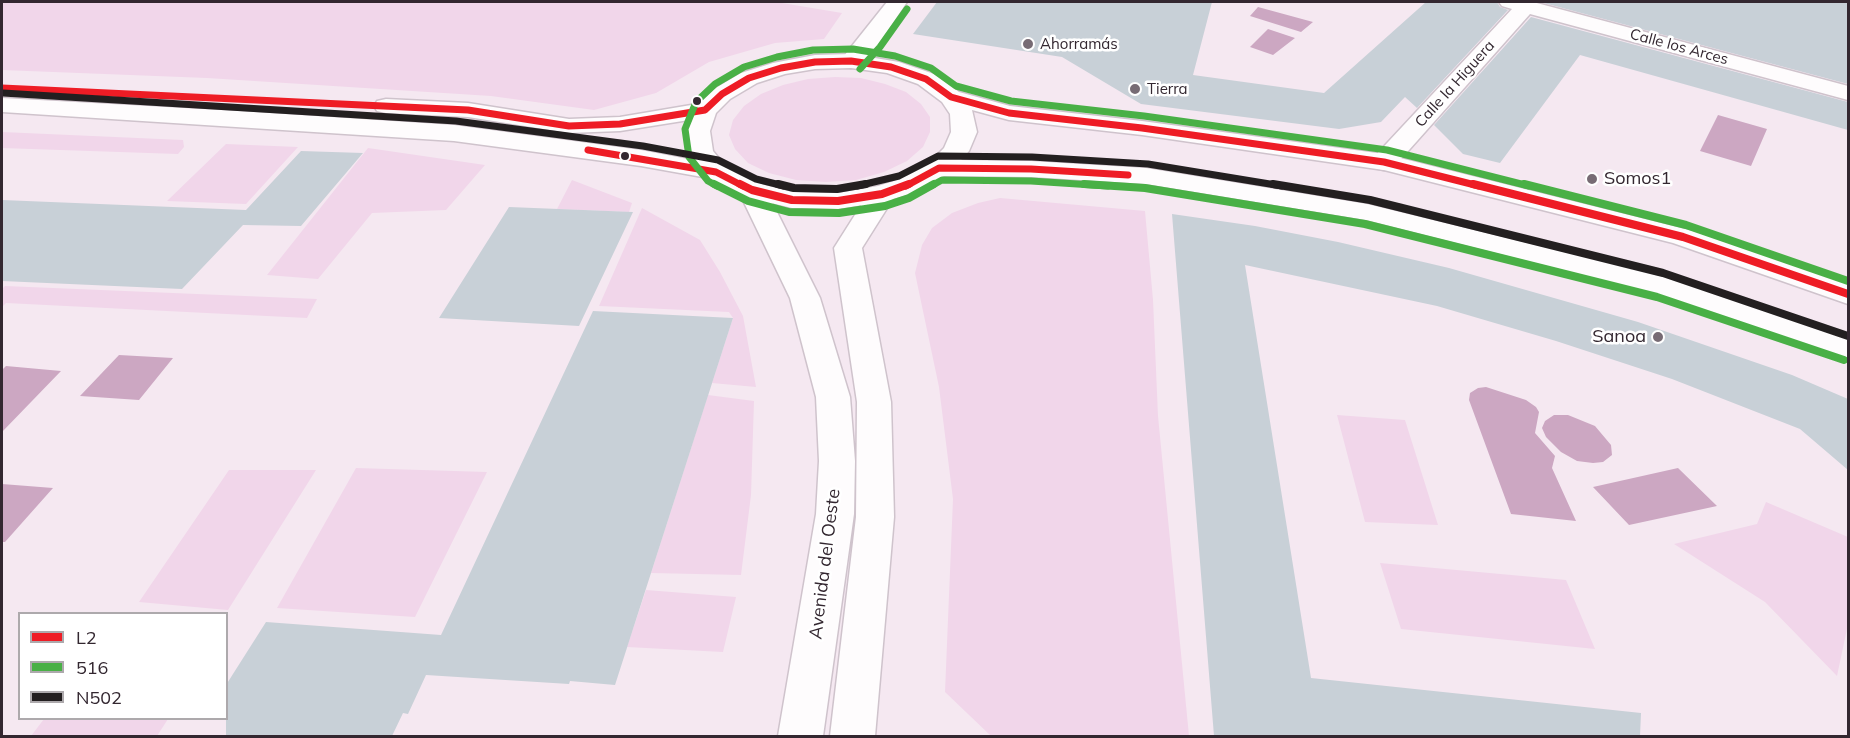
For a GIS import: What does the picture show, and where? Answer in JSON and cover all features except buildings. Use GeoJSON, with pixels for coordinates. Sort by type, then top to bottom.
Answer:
{"type":"FeatureCollection","features":[{"type":"Feature","properties":{"kind":"street"},"geometry":{"type":"LineString","coordinates":[[851,61],[870,40],[897,2]]}},
{"type":"Feature","properties":{"kind":"street","name":"Calle los Arces"},"geometry":{"type":"LineString","coordinates":[[1518,4],[1848,93]]}},
{"type":"Feature","properties":{"kind":"street","name":"Calle la Higuera"},"geometry":{"type":"LineString","coordinates":[[1384,162],[1518,4]]}},
{"type":"Feature","properties":{"kind":"street"},"geometry":{"type":"LineString","coordinates":[[716,172],[700,152],[697,130],[705,110],[722,94],[749,78],[781,68],[815,62],[851,61],[891,67],[926,79],[951,97],[1008,113],[1153,130],[1384,162],[1683,237],[1848,294]]}},
{"type":"Feature","properties":{"kind":"street"},"geometry":{"type":"LineString","coordinates":[[2,88],[468,110],[569,126],[620,124],[705,110]]}},
{"type":"Feature","properties":{"kind":"street"},"geometry":{"type":"LineString","coordinates":[[2,105],[239,117],[454,133],[630,156],[716,172],[752,190],[792,200],[838,201],[882,194],[904,187],[939,168],[956,151],[964,132],[962,114],[951,97]]}},
{"type":"Feature","properties":{"kind":"street"},"geometry":{"type":"LineString","coordinates":[[939,168],[1146,176],[1367,212],[1660,285],[1848,349]]}},
{"type":"Feature","properties":{"kind":"street","name":"Avenida del Oeste"},"geometry":{"type":"LineString","coordinates":[[752,190],[805,298],[833,397],[837,462],[835,514],[801,736]]}},
{"type":"Feature","properties":{"kind":"street"},"geometry":{"type":"LineString","coordinates":[[852,736],[875,517],[875,494],[874,402],[848,248],[882,194]]}},
{"type":"Feature","properties":{"kind":"shaded area"},"geometry":{"type":"Polygon","coordinates":[[[2,2],[776,2],[842,13],[824,39],[775,43],[709,62],[656,93],[594,110],[491,96],[207,78],[2,70],[2,2]]]}},
{"type":"Feature","properties":{"kind":"shaded area"},"geometry":{"type":"Polygon","coordinates":[[[1258,7],[1313,22],[1301,32],[1250,16],[1258,7]]]}},
{"type":"Feature","properties":{"kind":"shaded area"},"geometry":{"type":"Polygon","coordinates":[[[1268,29],[1295,38],[1273,55],[1250,47],[1268,29]]]}},
{"type":"Feature","properties":{"kind":"shaded area"},"geometry":{"type":"Polygon","coordinates":[[[861,78],[906,92],[921,104],[930,117],[930,132],[923,147],[907,161],[884,172],[856,180],[826,182],[796,180],[769,173],[748,163],[735,149],[729,135],[733,120],[744,106],[761,94],[783,85],[808,79],[861,78]]]}},
{"type":"Feature","properties":{"kind":"shaded area"},"geometry":{"type":"Polygon","coordinates":[[[1718,115],[1767,129],[1751,166],[1700,151],[1718,115]]]}},
{"type":"Feature","properties":{"kind":"shaded area"},"geometry":{"type":"Polygon","coordinates":[[[2,132],[183,140],[184,147],[178,154],[2,148],[2,132]]]}},
{"type":"Feature","properties":{"kind":"shaded area"},"geometry":{"type":"Polygon","coordinates":[[[226,144],[298,147],[246,204],[167,201],[226,144]]]}},
{"type":"Feature","properties":{"kind":"shaded area"},"geometry":{"type":"Polygon","coordinates":[[[368,148],[485,165],[446,210],[372,213],[318,279],[267,275],[368,148]]]}},
{"type":"Feature","properties":{"kind":"shaded area"},"geometry":{"type":"Polygon","coordinates":[[[572,180],[632,203],[629,212],[557,209],[572,180]]]}},
{"type":"Feature","properties":{"kind":"shaded area"},"geometry":{"type":"Polygon","coordinates":[[[1000,198],[1145,211],[1153,300],[1158,416],[1189,736],[991,736],[945,692],[953,499],[939,387],[915,273],[922,245],[932,228],[952,213],[1000,198]]]}},
{"type":"Feature","properties":{"kind":"shaded area"},"geometry":{"type":"Polygon","coordinates":[[[642,208],[700,240],[743,316],[756,387],[712,383],[733,318],[729,312],[599,306],[642,208]]]}},
{"type":"Feature","properties":{"kind":"shaded area"},"geometry":{"type":"Polygon","coordinates":[[[5,286],[317,299],[307,318],[6,303],[2,307],[2,289],[5,286]]]}},
{"type":"Feature","properties":{"kind":"shaded area"},"geometry":{"type":"Polygon","coordinates":[[[119,355],[173,358],[139,400],[80,396],[119,355]]]}},
{"type":"Feature","properties":{"kind":"shaded area"},"geometry":{"type":"Polygon","coordinates":[[[6,366],[61,371],[2,432],[2,370],[6,366]]]}},
{"type":"Feature","properties":{"kind":"shaded area"},"geometry":{"type":"Polygon","coordinates":[[[1486,387],[1526,400],[1536,407],[1539,412],[1535,433],[1555,456],[1552,468],[1576,521],[1511,514],[1469,400],[1470,393],[1478,388],[1486,387]]]}},
{"type":"Feature","properties":{"kind":"shaded area"},"geometry":{"type":"Polygon","coordinates":[[[708,395],[754,401],[751,495],[741,575],[651,573],[708,395]]]}},
{"type":"Feature","properties":{"kind":"shaded area"},"geometry":{"type":"Polygon","coordinates":[[[1337,415],[1405,420],[1438,525],[1365,522],[1337,415]]]}},
{"type":"Feature","properties":{"kind":"shaded area"},"geometry":{"type":"Polygon","coordinates":[[[1554,415],[1568,415],[1595,426],[1611,445],[1612,455],[1603,462],[1593,463],[1577,461],[1561,452],[1546,437],[1542,428],[1545,421],[1554,415]]]}},
{"type":"Feature","properties":{"kind":"shaded area"},"geometry":{"type":"Polygon","coordinates":[[[356,468],[487,472],[415,617],[277,608],[356,468]]]}},
{"type":"Feature","properties":{"kind":"shaded area"},"geometry":{"type":"Polygon","coordinates":[[[1678,468],[1717,506],[1629,525],[1593,487],[1678,468]]]}},
{"type":"Feature","properties":{"kind":"shaded area"},"geometry":{"type":"Polygon","coordinates":[[[229,470],[316,470],[228,610],[139,602],[229,470]]]}},
{"type":"Feature","properties":{"kind":"shaded area"},"geometry":{"type":"Polygon","coordinates":[[[2,484],[53,488],[5,542],[2,542],[2,484]]]}},
{"type":"Feature","properties":{"kind":"shaded area"},"geometry":{"type":"Polygon","coordinates":[[[1766,502],[1848,537],[1848,624],[1837,676],[1765,602],[1674,544],[1757,524],[1766,502]]]}},
{"type":"Feature","properties":{"kind":"shaded area"},"geometry":{"type":"Polygon","coordinates":[[[1380,563],[1566,580],[1595,649],[1401,629],[1380,563]]]}},
{"type":"Feature","properties":{"kind":"shaded area"},"geometry":{"type":"Polygon","coordinates":[[[646,590],[736,597],[723,652],[627,647],[646,590]]]}},
{"type":"Feature","properties":{"kind":"shaded area"},"geometry":{"type":"Polygon","coordinates":[[[43,720],[167,720],[157,736],[31,736],[43,720]]]}},
{"type":"Feature","properties":{"kind":"transit line","name":"516"},"geometry":{"type":"LineString","coordinates":[[860,69],[880,47],[907,9]]}},
{"type":"Feature","properties":{"kind":"transit line","name":"516"},"geometry":{"type":"LineString","coordinates":[[1844,360],[1657,297],[1365,224],[1145,188],[1031,181],[942,180],[909,198],[885,206],[839,213],[789,212],[748,201],[708,181],[689,157],[685,129],[696,102],[715,84],[744,67],[777,57],[813,50],[853,49],[895,56],[931,68],[956,86],[1011,101],[1144,116],[1387,150],[1686,225],[1848,281]]}},
{"type":"Feature","properties":{"kind":"transit line","name":"L2"},"geometry":{"type":"LineString","coordinates":[[2,88],[468,110],[569,126],[620,124],[705,110],[722,94],[749,78],[781,68],[815,62],[851,61],[891,67],[926,79],[951,97],[1009,113],[1142,128],[1384,162],[1683,237],[1848,294]]}},
{"type":"Feature","properties":{"kind":"transit line","name":"N502"},"geometry":{"type":"LineString","coordinates":[[3,93],[456,121],[643,146],[718,160],[756,179],[794,188],[837,189],[879,182],[899,176],[938,156],[1032,157],[1148,164],[1370,200],[1663,273],[1848,336]]}},
{"type":"Feature","properties":{"kind":"transit line","name":"L2"},"geometry":{"type":"LineString","coordinates":[[588,150],[716,172],[752,190],[792,200],[838,201],[882,194],[904,187],[939,168],[1031,169],[1128,175]]}},
{"type":"Feature","properties":{"kind":"place","name":"Ahorramás"},"geometry":{"type":"Point","coordinates":[1028,44]}},
{"type":"Feature","properties":{"kind":"place","name":"Tierra"},"geometry":{"type":"Point","coordinates":[1135,89]}},
{"type":"Feature","properties":{"kind":"place","name":"Somos1"},"geometry":{"type":"Point","coordinates":[1592,179]}},
{"type":"Feature","properties":{"kind":"place","name":"Sanoa"},"geometry":{"type":"Point","coordinates":[1658,337]}}]}
